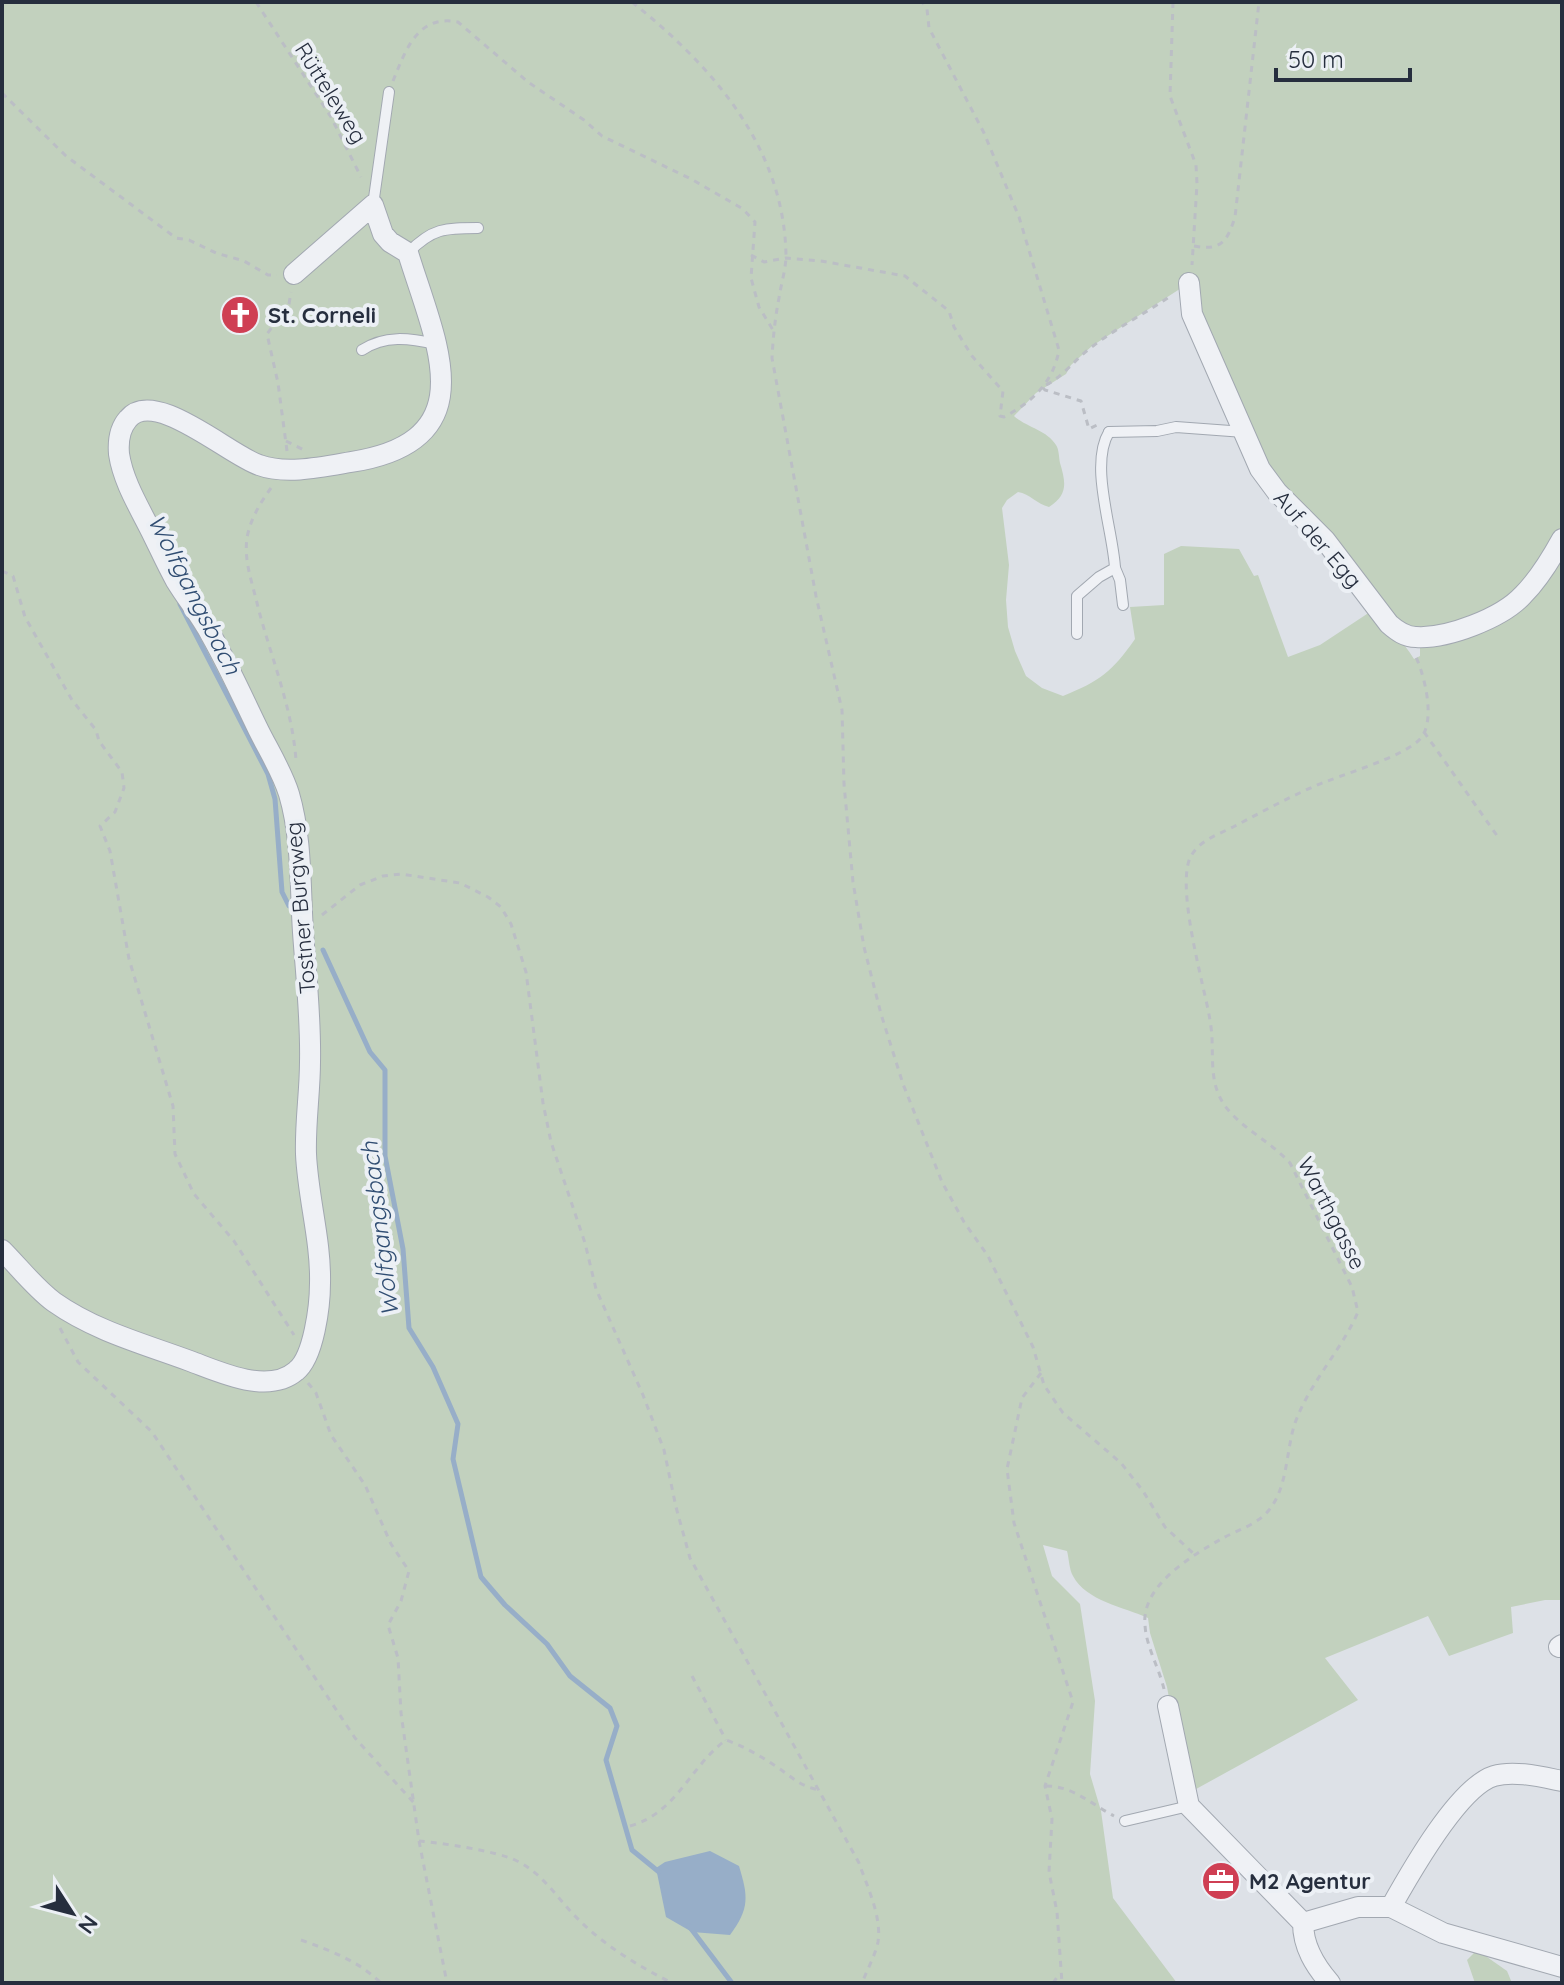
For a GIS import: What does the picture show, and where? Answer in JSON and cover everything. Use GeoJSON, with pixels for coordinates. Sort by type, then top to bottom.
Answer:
{"type":"FeatureCollection","features":[{"type":"Feature","properties":{"kind":"street","name":"Tostner Burgweg"},"geometry":{"type":"LineString","coordinates":[[302,1364],[314,1329],[320,1286],[306,1150],[310,1060],[299,857],[288,793],[210,633],[176,580],[127,483],[119,453],[121,431],[126,420],[148,408],[176,418],[263,467],[293,469],[367,460],[420,437],[434,417],[442,397],[443,374],[408,253],[383,234],[373,205]]}},
{"type":"Feature","properties":{"kind":"street"},"geometry":{"type":"LineString","coordinates":[[294,274],[373,205]]}},
{"type":"Feature","properties":{"kind":"street","name":"Auf der Egg"},"geometry":{"type":"LineString","coordinates":[[1189,283],[1192,314],[1260,469],[1325,540],[1389,624],[1407,636]]}},
{"type":"Feature","properties":{"kind":"street"},"geometry":{"type":"LineString","coordinates":[[1407,636],[1424,637],[1450,632],[1503,611],[1524,594],[1562,539]]}},
{"type":"Feature","properties":{"kind":"street"},"geometry":{"type":"LineString","coordinates":[[2,1250],[52,1300],[94,1326],[223,1373],[255,1381],[277,1380],[302,1364]]}},
{"type":"Feature","properties":{"kind":"street"},"geometry":{"type":"LineString","coordinates":[[1168,1706],[1189,1806],[1303,1923],[1308,1952],[1330,1983]]}},
{"type":"Feature","properties":{"kind":"street"},"geometry":{"type":"LineString","coordinates":[[1391,1907],[1427,1846],[1457,1806],[1483,1782],[1494,1776],[1518,1775],[1562,1781]]}},
{"type":"Feature","properties":{"kind":"street"},"geometry":{"type":"LineString","coordinates":[[1303,1923],[1358,1907],[1391,1907],[1443,1933],[1562,1967]]}},
{"type":"Feature","properties":{"kind":"lane"},"geometry":{"type":"LineString","coordinates":[[373,205],[389,92]]}},
{"type":"Feature","properties":{"kind":"lane"},"geometry":{"type":"LineString","coordinates":[[408,253],[425,237],[443,228],[478,228]]}},
{"type":"Feature","properties":{"kind":"lane"},"geometry":{"type":"LineString","coordinates":[[362,350],[374,342],[390,339],[435,344]]}},
{"type":"Feature","properties":{"kind":"lane"},"geometry":{"type":"LineString","coordinates":[[1123,605],[1102,490],[1106,429],[1157,431],[1176,427],[1244,432]]}},
{"type":"Feature","properties":{"kind":"lane"},"geometry":{"type":"LineString","coordinates":[[1077,634],[1077,596],[1115,568]]}},
{"type":"Feature","properties":{"kind":"lane"},"geometry":{"type":"LineString","coordinates":[[1125,1821],[1189,1806]]}},
{"type":"Feature","properties":{"kind":"path","name":"Rütteleweg"},"geometry":{"type":"LineString","coordinates":[[256,2],[331,117],[373,205]]}},
{"type":"Feature","properties":{"kind":"path"},"geometry":{"type":"LineString","coordinates":[[632,2],[683,47],[721,89],[744,120],[780,198],[786,258],[773,330],[772,358],[819,610],[842,710],[844,784],[853,882],[864,947],[881,1014],[925,1145],[964,1222],[1000,1278],[1033,1347],[1044,1385],[1063,1413],[1121,1463],[1165,1527],[1195,1555]]}},
{"type":"Feature","properties":{"kind":"path"},"geometry":{"type":"LineString","coordinates":[[751,255],[764,262],[786,258],[821,261],[905,276],[949,311],[954,327],[972,356],[1003,391],[1000,416],[1004,417],[1030,403],[1043,388],[1057,364],[1059,350],[1019,217],[984,133],[929,28],[927,9],[922,2]]}},
{"type":"Feature","properties":{"kind":"path"},"geometry":{"type":"LineString","coordinates":[[1173,2],[1170,96],[1196,165],[1194,246],[1208,249],[1224,241],[1235,217],[1259,2]]}},
{"type":"Feature","properties":{"kind":"path"},"geometry":{"type":"LineString","coordinates":[[389,92],[409,44],[430,22],[444,19],[458,22],[528,82],[602,136],[691,179],[743,209],[755,222],[751,278],[759,307],[773,330]]}},
{"type":"Feature","properties":{"kind":"path"},"geometry":{"type":"LineString","coordinates":[[2,93],[66,156],[176,238],[244,261],[268,275],[294,274],[289,304],[267,334],[293,469],[271,488],[258,506],[247,537],[247,561],[289,713],[297,758],[288,793]]}},
{"type":"Feature","properties":{"kind":"path"},"geometry":{"type":"LineString","coordinates":[[1043,388],[1066,374],[1071,365],[1092,346],[1189,283]]}},
{"type":"Feature","properties":{"kind":"path"},"geometry":{"type":"LineString","coordinates":[[1043,388],[1081,401],[1089,429],[1096,424],[1106,429]]}},
{"type":"Feature","properties":{"kind":"path"},"geometry":{"type":"LineString","coordinates":[[286,441],[304,450]]}},
{"type":"Feature","properties":{"kind":"path"},"geometry":{"type":"LineString","coordinates":[[2,571],[13,576],[25,617],[72,700],[96,730],[99,741],[122,772],[124,788],[115,812],[100,826],[110,851],[129,959],[173,1106],[175,1154],[194,1194],[234,1241],[264,1285],[316,1393],[331,1435],[365,1485],[391,1544],[409,1571],[401,1601],[388,1625],[398,1658],[401,1713],[419,1841],[447,1983]]}},
{"type":"Feature","properties":{"kind":"path"},"geometry":{"type":"LineString","coordinates":[[1407,636],[1427,693],[1427,727],[1424,732],[1498,837]]}},
{"type":"Feature","properties":{"kind":"path","name":"Warthgasse"},"geometry":{"type":"LineString","coordinates":[[1168,1706],[1146,1633],[1145,1616],[1150,1598],[1195,1555],[1251,1524],[1270,1509],[1281,1487],[1291,1438],[1305,1398],[1358,1312],[1352,1287],[1290,1163],[1278,1149],[1235,1118],[1216,1091],[1212,1036],[1191,933],[1186,871],[1198,847],[1217,834],[1315,785],[1410,747],[1421,739],[1424,732]]}},
{"type":"Feature","properties":{"kind":"path"},"geometry":{"type":"LineString","coordinates":[[303,930],[360,885],[383,876],[401,874],[460,883],[494,902],[511,924],[526,972],[551,1142],[585,1243],[596,1289],[638,1382],[664,1450],[690,1558],[859,1863],[876,1914],[877,1946],[862,1983]]}},
{"type":"Feature","properties":{"kind":"path"},"geometry":{"type":"LineString","coordinates":[[52,1300],[56,1319],[78,1362],[152,1432],[355,1738],[415,1804]]}},
{"type":"Feature","properties":{"kind":"path"},"geometry":{"type":"LineString","coordinates":[[1041,1373],[1022,1398],[1007,1469],[1014,1523],[1073,1702],[1045,1786],[1052,1819],[1049,1872],[1057,1912],[1062,1983]]}},
{"type":"Feature","properties":{"kind":"path"},"geometry":{"type":"LineString","coordinates":[[692,1676],[726,1740],[776,1766],[804,1788],[820,1790]]}},
{"type":"Feature","properties":{"kind":"path"},"geometry":{"type":"LineString","coordinates":[[630,1826],[660,1813],[713,1750],[726,1740]]}},
{"type":"Feature","properties":{"kind":"path"},"geometry":{"type":"LineString","coordinates":[[1045,1786],[1060,1786],[1077,1793],[1125,1821]]}},
{"type":"Feature","properties":{"kind":"path"},"geometry":{"type":"LineString","coordinates":[[419,1841],[442,1843],[515,1860],[545,1881],[580,1921],[619,1952],[672,1983]]}},
{"type":"Feature","properties":{"kind":"path"},"geometry":{"type":"LineString","coordinates":[[301,1940],[341,1954],[381,1983]]}},
{"type":"Feature","properties":{"kind":"path"},"geometry":{"type":"LineString","coordinates":[[1053,1983],[1060,1972]]}},
{"type":"Feature","properties":{"kind":"green space"},"geometry":{"type":"Polygon","coordinates":[[[2,2],[1562,2],[1562,531],[1522,592],[1502,608],[1448,628],[1409,630],[1393,620],[1328,538],[1279,488],[1264,466],[1196,313],[1192,281],[1092,346],[1071,365],[1066,374],[1036,393],[1014,416],[1056,445],[1064,488],[1060,498],[1049,507],[1018,492],[1002,508],[1009,565],[1006,600],[1008,627],[1026,676],[1042,688],[1063,696],[1104,674],[1127,650],[1135,639],[1130,607],[1164,605],[1164,554],[1181,546],[1239,549],[1254,576],[1258,575],[1288,657],[1320,645],[1373,610],[1414,659],[1420,656],[1420,646],[1424,643],[1479,628],[1509,612],[1532,591],[1562,548],[1562,1600],[1511,1607],[1513,1633],[1449,1656],[1428,1616],[1325,1658],[1358,1700],[1187,1794],[1167,1687],[1148,1618],[1087,1592],[1073,1576],[1067,1551],[1043,1545],[1052,1576],[1080,1604],[1095,1701],[1090,1774],[1101,1811],[1113,1898],[1177,1983],[2,1983],[2,2]]]}},
{"type":"Feature","properties":{"kind":"green space"},"geometry":{"type":"Polygon","coordinates":[[[1477,1950],[1507,1971],[1512,1983],[1475,1983],[1467,1960],[1477,1950]]]}},
{"type":"Feature","properties":{"kind":"water"},"geometry":{"type":"Polygon","coordinates":[[[710,1851],[739,1866],[744,1886],[744,1909],[730,1935],[692,1932],[666,1917],[656,1868],[665,1862],[710,1851]]]}},
{"type":"Feature","properties":{"kind":"waterway","name":"Wolfgangsbach"},"geometry":{"type":"LineString","coordinates":[[180,604],[268,774],[275,799],[282,892],[289,906]]}},
{"type":"Feature","properties":{"kind":"waterway","name":"Wolfgangsbach"},"geometry":{"type":"LineString","coordinates":[[323,950],[370,1052],[385,1070],[385,1156],[403,1249],[409,1328],[433,1367],[458,1424],[453,1459],[481,1577],[505,1605],[547,1644],[570,1676],[610,1708],[617,1726],[606,1760],[632,1850],[659,1872]]}},
{"type":"Feature","properties":{"kind":"waterway","name":"Wolfgangsbach"},"geometry":{"type":"LineString","coordinates":[[689,1926],[732,1983]]}},
{"type":"Feature","properties":{"kind":"place","name":"St. Corneli"},"geometry":{"type":"Point","coordinates":[240,315]}},
{"type":"Feature","properties":{"kind":"place","name":"M2 Agentur"},"geometry":{"type":"Point","coordinates":[1221,1881]}}]}
